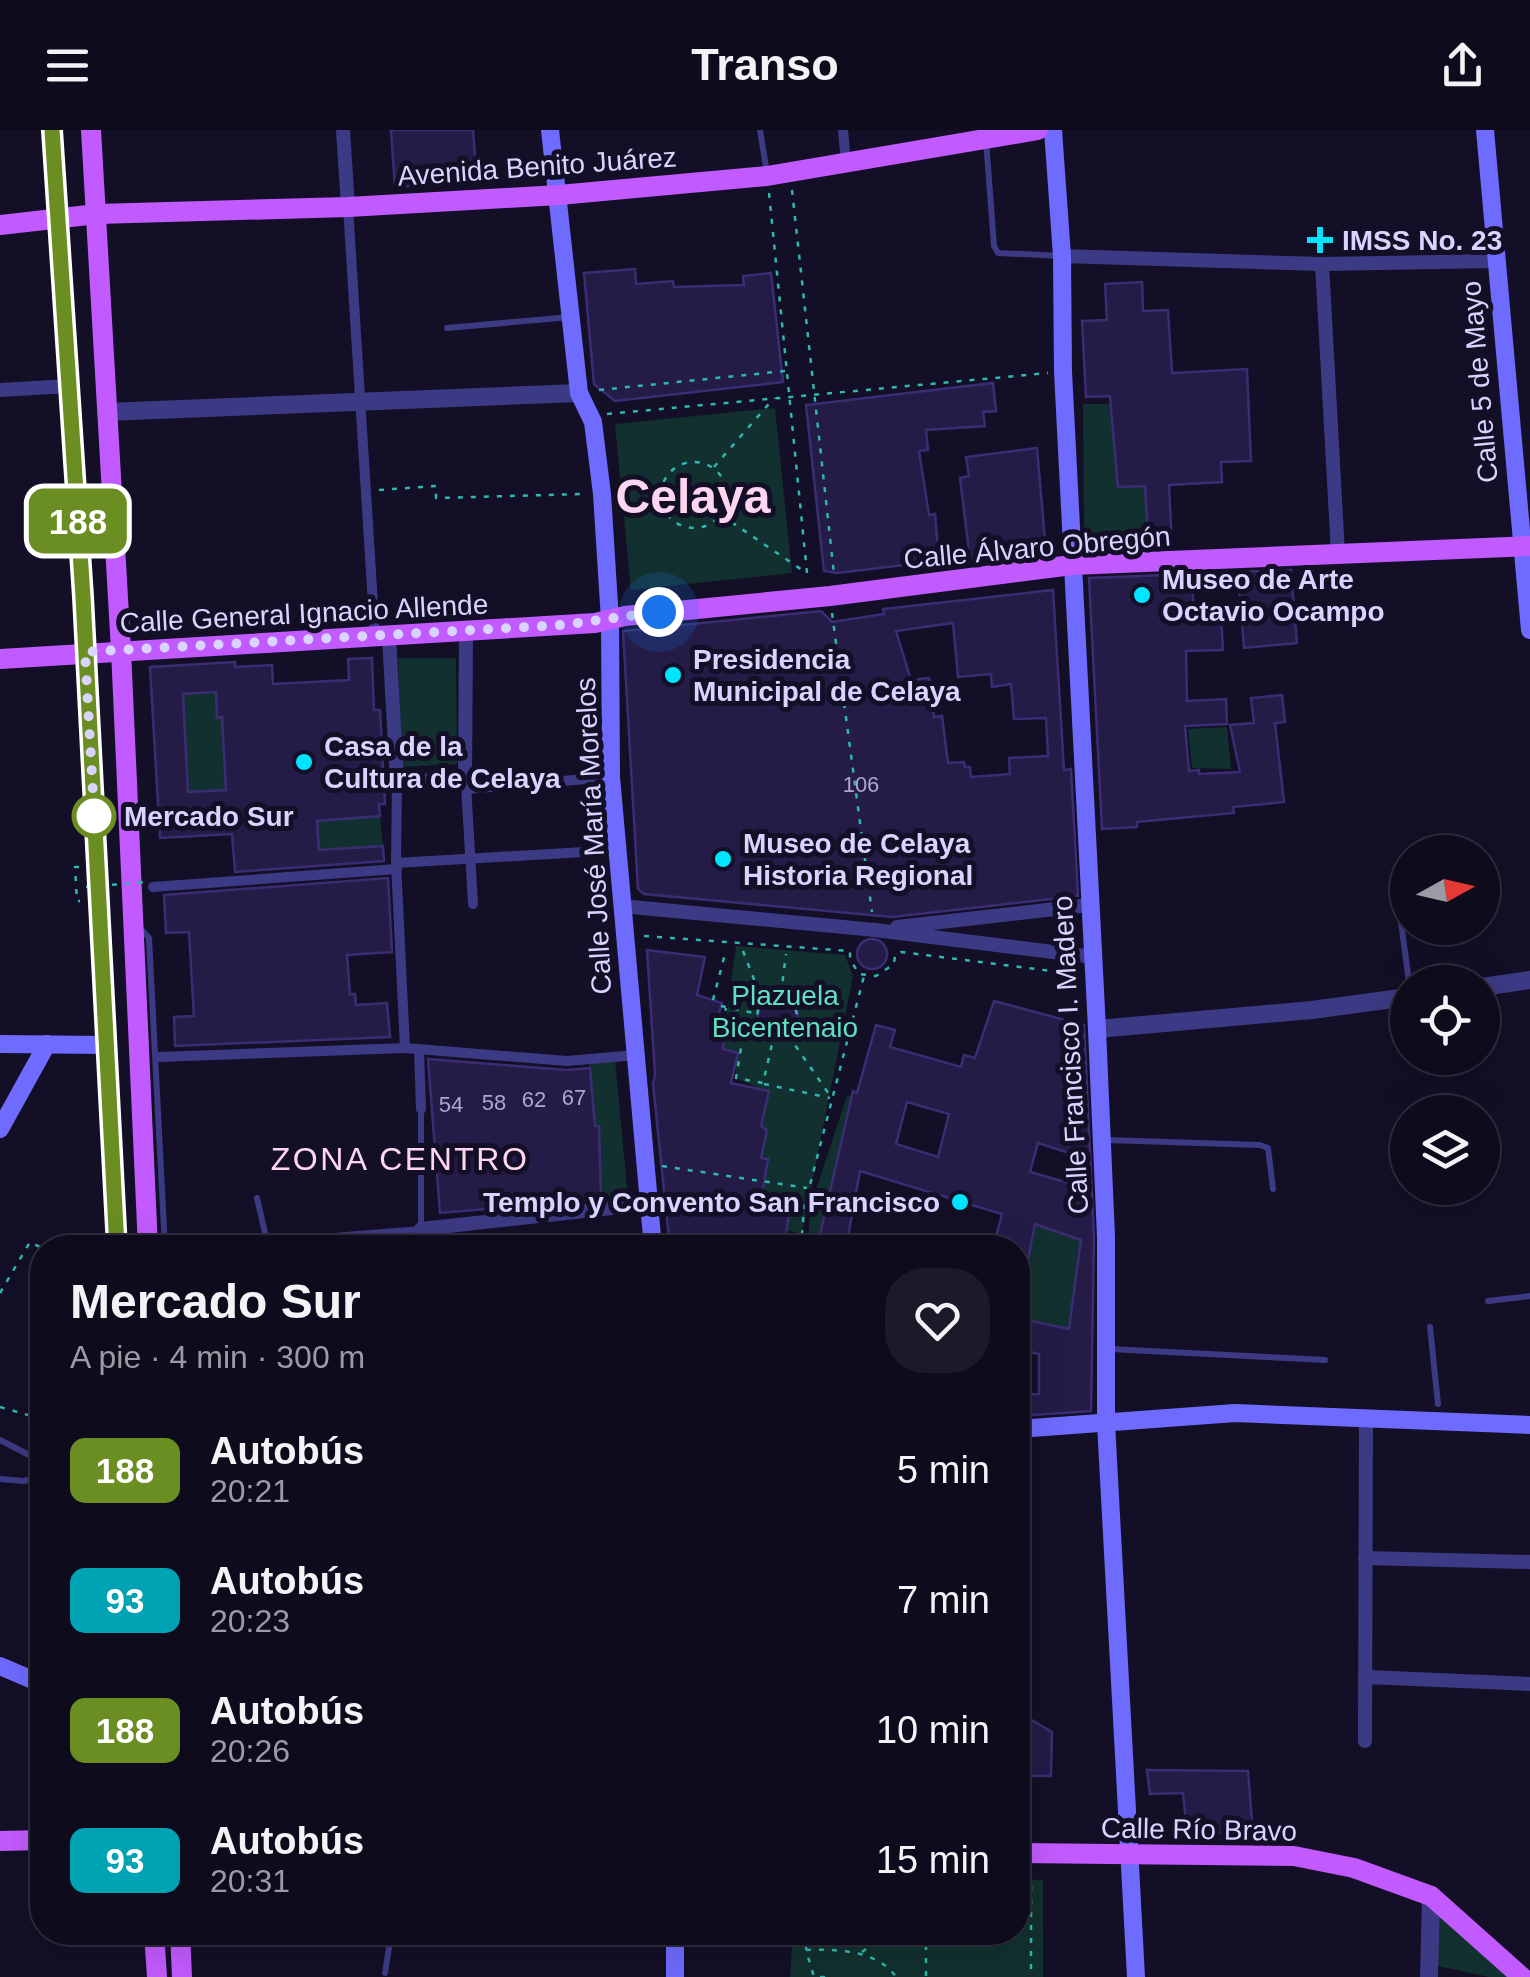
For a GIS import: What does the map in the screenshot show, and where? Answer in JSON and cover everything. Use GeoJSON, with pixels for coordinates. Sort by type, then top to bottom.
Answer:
{"type":"FeatureCollection","features":[{"type":"Feature","properties":{"kind":"main road"},"geometry":{"type":"LineString","coordinates":[[52,130],[116,1235]]}},
{"type":"Feature","properties":{"kind":"main road"},"geometry":{"type":"LineString","coordinates":[[91,130],[121,650],[147,1235]]}},
{"type":"Feature","properties":{"kind":"main road"},"geometry":{"type":"LineString","coordinates":[[550,130],[572,317],[586,392]]}},
{"type":"Feature","properties":{"kind":"main road","name":"Avenida Benito Juárez"},"geometry":{"type":"LineString","coordinates":[[58,221],[97,214],[559,195],[767,176],[1038,130]]}},
{"type":"Feature","properties":{"kind":"main road","name":"Calle Francisco I. Madero"},"geometry":{"type":"LineString","coordinates":[[1053,130],[1106,1237],[1106,1422],[1136,1977]]}},
{"type":"Feature","properties":{"kind":"main road","name":"Calle 5 de Mayo"},"geometry":{"type":"LineString","coordinates":[[1485,130],[1530,630]]}},
{"type":"Feature","properties":{"kind":"main road"},"geometry":{"type":"LineString","coordinates":[[0,225],[58,221]]}},
{"type":"Feature","properties":{"kind":"main road","name":"Calle José María Morelos"},"geometry":{"type":"LineString","coordinates":[[586,392],[602,494],[610,620],[612,777],[652,1235]]}},
{"type":"Feature","properties":{"kind":"main road","name":"Calle Álvaro Obregón"},"geometry":{"type":"LineString","coordinates":[[610,620],[832,586],[1072,565],[1525,547]]}},
{"type":"Feature","properties":{"kind":"main road","name":"Calle General Ignacio Allende"},"geometry":{"type":"LineString","coordinates":[[0,659],[610,620]]}},
{"type":"Feature","properties":{"kind":"main road"},"geometry":{"type":"LineString","coordinates":[[0,1044],[106,1045]]}},
{"type":"Feature","properties":{"kind":"main road"},"geometry":{"type":"LineString","coordinates":[[0,1129],[12,1114],[47,1044]]}},
{"type":"Feature","properties":{"kind":"main road"},"geometry":{"type":"LineString","coordinates":[[1030,1428],[1235,1413],[1366,1417],[1438,1412],[1530,1424]]}},
{"type":"Feature","properties":{"kind":"main road"},"geometry":{"type":"LineString","coordinates":[[0,1666],[30,1679]]}},
{"type":"Feature","properties":{"kind":"main road"},"geometry":{"type":"LineString","coordinates":[[0,1841],[30,1840]]}},
{"type":"Feature","properties":{"kind":"main road","name":"Calle Río Bravo"},"geometry":{"type":"LineString","coordinates":[[1030,1856],[1294,1856],[1354,1868],[1431,1896],[1522,1977]]}},
{"type":"Feature","properties":{"kind":"main road"},"geometry":{"type":"LineString","coordinates":[[155,1945],[156,1977]]}},
{"type":"Feature","properties":{"kind":"main road"},"geometry":{"type":"LineString","coordinates":[[181,1945],[182,1977]]}},
{"type":"Feature","properties":{"kind":"main road"},"geometry":{"type":"LineString","coordinates":[[675,1945],[676,1977]]}},
{"type":"Feature","properties":{"kind":"street"},"geometry":{"type":"LineString","coordinates":[[343,130],[368,491],[396,782],[405,1048]]}},
{"type":"Feature","properties":{"kind":"street"},"geometry":{"type":"LineString","coordinates":[[844,130],[846,164]]}},
{"type":"Feature","properties":{"kind":"street"},"geometry":{"type":"LineString","coordinates":[[1062,256],[1322,264],[1496,260]]}},
{"type":"Feature","properties":{"kind":"street"},"geometry":{"type":"LineString","coordinates":[[1322,264],[1338,554]]}},
{"type":"Feature","properties":{"kind":"street"},"geometry":{"type":"LineString","coordinates":[[0,390],[69,386]]}},
{"type":"Feature","properties":{"kind":"street"},"geometry":{"type":"LineString","coordinates":[[106,412],[586,392]]}},
{"type":"Feature","properties":{"kind":"street"},"geometry":{"type":"LineString","coordinates":[[466,632],[465,784],[473,904]]}},
{"type":"Feature","properties":{"kind":"street"},"geometry":{"type":"LineString","coordinates":[[396,782],[465,784],[612,777]]}},
{"type":"Feature","properties":{"kind":"street"},"geometry":{"type":"LineString","coordinates":[[149,885],[618,850]]}},
{"type":"Feature","properties":{"kind":"street"},"geometry":{"type":"LineString","coordinates":[[621,906],[874,924],[1094,957]]}},
{"type":"Feature","properties":{"kind":"street"},"geometry":{"type":"LineString","coordinates":[[874,924],[1090,906]]}},
{"type":"Feature","properties":{"kind":"street"},"geometry":{"type":"LineString","coordinates":[[1500,984],[1530,980]]}},
{"type":"Feature","properties":{"kind":"street"},"geometry":{"type":"LineString","coordinates":[[1097,1029],[1312,1010],[1390,999]]}},
{"type":"Feature","properties":{"kind":"street"},"geometry":{"type":"LineString","coordinates":[[158,1056],[405,1048],[567,1061],[636,1055]]}},
{"type":"Feature","properties":{"kind":"street"},"geometry":{"type":"LineString","coordinates":[[419,1049],[421,1109]]}},
{"type":"Feature","properties":{"kind":"street"},"geometry":{"type":"LineString","coordinates":[[420,1235],[420,1229],[648,1204]]}},
{"type":"Feature","properties":{"kind":"street"},"geometry":{"type":"LineString","coordinates":[[1366,1417],[1366,1740]]}},
{"type":"Feature","properties":{"kind":"street"},"geometry":{"type":"LineString","coordinates":[[1365,1558],[1530,1562]]}},
{"type":"Feature","properties":{"kind":"street"},"geometry":{"type":"LineString","coordinates":[[1366,1677],[1530,1684]]}},
{"type":"Feature","properties":{"kind":"street"},"geometry":{"type":"LineString","coordinates":[[1429,1977],[1431,1896]]}},
{"type":"Feature","properties":{"kind":"lane"},"geometry":{"type":"LineString","coordinates":[[760,130],[767,176]]}},
{"type":"Feature","properties":{"kind":"lane"},"geometry":{"type":"LineString","coordinates":[[986,139],[994,246],[998,253],[1062,256]]}},
{"type":"Feature","properties":{"kind":"lane"},"geometry":{"type":"LineString","coordinates":[[447,328],[572,317]]}},
{"type":"Feature","properties":{"kind":"lane"},"geometry":{"type":"LineString","coordinates":[[132,919],[150,938],[165,1235]]}},
{"type":"Feature","properties":{"kind":"lane"},"geometry":{"type":"LineString","coordinates":[[346,1235],[420,1229],[421,1109]]}},
{"type":"Feature","properties":{"kind":"lane"},"geometry":{"type":"LineString","coordinates":[[1100,1140],[1260,1145],[1268,1148],[1271,1155],[1273,1189]]}},
{"type":"Feature","properties":{"kind":"lane"},"geometry":{"type":"LineString","coordinates":[[257,1198],[267,1235]]}},
{"type":"Feature","properties":{"kind":"lane"},"geometry":{"type":"LineString","coordinates":[[1488,1300],[1530,1296]]}},
{"type":"Feature","properties":{"kind":"lane"},"geometry":{"type":"LineString","coordinates":[[1430,1327],[1438,1412]]}},
{"type":"Feature","properties":{"kind":"lane"},"geometry":{"type":"LineString","coordinates":[[1104,1350],[1325,1360]]}},
{"type":"Feature","properties":{"kind":"lane"},"geometry":{"type":"LineString","coordinates":[[0,1440],[30,1455]]}},
{"type":"Feature","properties":{"kind":"lane"},"geometry":{"type":"LineString","coordinates":[[0,1480],[30,1478]]}},
{"type":"Feature","properties":{"kind":"lane"},"geometry":{"type":"LineString","coordinates":[[385,1973],[388,1945]]}},
{"type":"Feature","properties":{"kind":"path"},"geometry":{"type":"LineString","coordinates":[[790,173],[816,394],[832,586],[874,924]]}},
{"type":"Feature","properties":{"kind":"path"},"geometry":{"type":"LineString","coordinates":[[720,515],[807,573],[767,176]]}},
{"type":"Feature","properties":{"kind":"path"},"geometry":{"type":"LineString","coordinates":[[586,392],[787,371]]}},
{"type":"Feature","properties":{"kind":"path"},"geometry":{"type":"LineString","coordinates":[[593,422],[613,413],[1063,372]]}},
{"type":"Feature","properties":{"kind":"path"},"geometry":{"type":"LineString","coordinates":[[713,468],[774,397]]}},
{"type":"Feature","properties":{"kind":"path"},"geometry":{"type":"LineString","coordinates":[[696,462],[713,468],[727,490],[727,502],[720,515],[706,526],[684,527],[667,515],[662,506],[663,484],[675,468],[696,462]]}},
{"type":"Feature","properties":{"kind":"path"},"geometry":{"type":"LineString","coordinates":[[368,491],[436,486],[436,498],[602,494]]}},
{"type":"Feature","properties":{"kind":"path"},"geometry":{"type":"LineString","coordinates":[[86,888],[149,885]]}},
{"type":"Feature","properties":{"kind":"path"},"geometry":{"type":"LineString","coordinates":[[642,936],[850,950]]}},
{"type":"Feature","properties":{"kind":"path"},"geometry":{"type":"LineString","coordinates":[[850,941],[850,959],[859,974],[864,975],[876,976],[894,964],[895,955],[900,952],[1067,971],[1079,980]]}},
{"type":"Feature","properties":{"kind":"path"},"geometry":{"type":"LineString","coordinates":[[713,1000],[726,950]]}},
{"type":"Feature","properties":{"kind":"path"},"geometry":{"type":"LineString","coordinates":[[743,951],[763,1001]]}},
{"type":"Feature","properties":{"kind":"path"},"geometry":{"type":"LineString","coordinates":[[781,996],[786,954]]}},
{"type":"Feature","properties":{"kind":"path"},"geometry":{"type":"LineString","coordinates":[[803,1235],[809,1188],[864,975]]}},
{"type":"Feature","properties":{"kind":"path"},"geometry":{"type":"LineString","coordinates":[[796,1007],[823,989],[840,993]]}},
{"type":"Feature","properties":{"kind":"path"},"geometry":{"type":"LineString","coordinates":[[781,996],[796,1007],[798,1020],[788,1035],[773,1038],[760,1030],[756,1013],[763,1001],[781,996]]}},
{"type":"Feature","properties":{"kind":"path"},"geometry":{"type":"LineString","coordinates":[[719,1036],[724,1006],[756,1013]]}},
{"type":"Feature","properties":{"kind":"path"},"geometry":{"type":"LineString","coordinates":[[798,1020],[850,1031]]}},
{"type":"Feature","properties":{"kind":"path"},"geometry":{"type":"LineString","coordinates":[[760,1030],[742,1042],[736,1078],[832,1098]]}},
{"type":"Feature","properties":{"kind":"path"},"geometry":{"type":"LineString","coordinates":[[788,1035],[832,1098]]}},
{"type":"Feature","properties":{"kind":"path"},"geometry":{"type":"LineString","coordinates":[[763,1084],[773,1038]]}},
{"type":"Feature","properties":{"kind":"path"},"geometry":{"type":"LineString","coordinates":[[655,1165],[809,1188]]}},
{"type":"Feature","properties":{"kind":"path"},"geometry":{"type":"LineString","coordinates":[[0,1292],[30,1242]]}},
{"type":"Feature","properties":{"kind":"path"},"geometry":{"type":"LineString","coordinates":[[0,1407],[30,1416]]}},
{"type":"Feature","properties":{"kind":"path"},"geometry":{"type":"LineString","coordinates":[[1030,1886],[1031,1977]]}},
{"type":"Feature","properties":{"kind":"path"},"geometry":{"type":"LineString","coordinates":[[806,1945],[818,1977],[832,1977]]}},
{"type":"Feature","properties":{"kind":"path"},"geometry":{"type":"LineString","coordinates":[[845,1945],[854,1953]]}},
{"type":"Feature","properties":{"kind":"path"},"geometry":{"type":"LineString","coordinates":[[861,1955],[873,1945]]}},
{"type":"Feature","properties":{"kind":"path"},"geometry":{"type":"LineString","coordinates":[[926,1945],[926,1977]]}},
{"type":"Feature","properties":{"kind":"path"},"geometry":{"type":"LineString","coordinates":[[806,1950],[861,1955],[884,1963],[896,1977]]}},
{"type":"Feature","properties":{"kind":"green space"},"geometry":{"type":"Polygon","coordinates":[[[1083,404],[1111,404],[1118,487],[1145,486],[1148,550],[1084,548],[1083,404]]]}},
{"type":"Feature","properties":{"kind":"green space"},"geometry":{"type":"Polygon","coordinates":[[[775,408],[792,573],[631,590],[615,424],[775,408]]]}},
{"type":"Feature","properties":{"kind":"green space"},"geometry":{"type":"Polygon","coordinates":[[[398,658],[456,658],[457,764],[402,767],[398,658]]]}},
{"type":"Feature","properties":{"kind":"green space"},"geometry":{"type":"Polygon","coordinates":[[[215,692],[217,717],[222,717],[226,790],[188,792],[183,694],[215,692]]]}},
{"type":"Feature","properties":{"kind":"green space"},"geometry":{"type":"Polygon","coordinates":[[[1227,727],[1231,769],[1192,768],[1188,729],[1227,727]]]}},
{"type":"Feature","properties":{"kind":"green space"},"geometry":{"type":"Polygon","coordinates":[[[380,816],[383,846],[319,850],[317,821],[380,816]]]}},
{"type":"Feature","properties":{"kind":"green space","name":"Plazuela Bicentenaio"},"geometry":{"type":"Polygon","coordinates":[[[736,946],[845,955],[853,976],[802,1234],[786,1230],[790,1207],[782,1203],[786,1199],[761,1199],[759,1158],[767,1131],[761,1126],[769,1092],[736,1078],[736,1052],[722,1049],[736,946]]]}},
{"type":"Feature","properties":{"kind":"green space"},"geometry":{"type":"Polygon","coordinates":[[[615,1060],[628,1198],[601,1200],[599,1127],[595,1126],[589,1063],[615,1060]]]}},
{"type":"Feature","properties":{"kind":"green space"},"geometry":{"type":"Polygon","coordinates":[[[847,1096],[852,1097],[820,1235],[809,1235],[810,1208],[847,1096]]]}},
{"type":"Feature","properties":{"kind":"green space"},"geometry":{"type":"Polygon","coordinates":[[[1035,1224],[1081,1240],[1069,1329],[1030,1321],[1030,1252],[1035,1224]]]}},
{"type":"Feature","properties":{"kind":"green space"},"geometry":{"type":"Polygon","coordinates":[[[1030,1879],[1043,1880],[1043,1977],[790,1977],[792,1945],[1030,1945],[1030,1879]]]}},
{"type":"Feature","properties":{"kind":"green space"},"geometry":{"type":"Polygon","coordinates":[[[1437,1914],[1509,1977],[1489,1977],[1438,1966],[1437,1914]]]}},
{"type":"Feature","properties":{"kind":"building"},"geometry":{"type":"Polygon","coordinates":[[[391,130],[473,130],[477,182],[395,187],[391,130]]]}},
{"type":"Feature","properties":{"kind":"building"},"geometry":{"type":"Polygon","coordinates":[[[635,269],[636,284],[673,281],[674,287],[744,285],[743,276],[771,273],[783,382],[615,401],[594,384],[584,273],[635,269]]]}},
{"type":"Feature","properties":{"kind":"building"},"geometry":{"type":"Polygon","coordinates":[[[1142,282],[1143,311],[1168,310],[1172,373],[1247,369],[1251,461],[1221,462],[1222,482],[1169,485],[1172,547],[1149,548],[1145,486],[1118,487],[1110,396],[1086,397],[1082,321],[1107,320],[1105,284],[1142,282]]]}},
{"type":"Feature","properties":{"kind":"building"},"geometry":{"type":"Polygon","coordinates":[[[993,383],[996,411],[983,412],[985,426],[926,430],[928,450],[919,451],[929,515],[935,514],[939,561],[837,573],[824,571],[806,405],[993,383]]]}},
{"type":"Feature","properties":{"kind":"building"},"geometry":{"type":"Polygon","coordinates":[[[1037,448],[1046,552],[970,560],[960,478],[969,476],[966,457],[1037,448]]]}},
{"type":"Feature","properties":{"kind":"building"},"geometry":{"type":"Polygon","coordinates":[[[695,485],[705,495],[695,505],[685,495],[695,485]]]}},
{"type":"Feature","properties":{"kind":"building"},"geometry":{"type":"Polygon","coordinates":[[[1291,570],[1297,643],[1244,648],[1238,572],[1291,570]]]}},
{"type":"Feature","properties":{"kind":"building"},"geometry":{"type":"Polygon","coordinates":[[[1192,574],[1194,618],[1221,616],[1223,650],[1186,651],[1187,701],[1226,699],[1227,724],[1185,726],[1189,771],[1240,772],[1230,725],[1254,723],[1251,698],[1282,695],[1285,722],[1275,723],[1284,802],[1233,807],[1234,813],[1102,829],[1089,578],[1192,574]]]}},
{"type":"Feature","properties":{"kind":"building"},"geometry":{"type":"Polygon","coordinates":[[[1053,590],[1064,770],[1071,769],[1078,896],[892,917],[644,894],[638,889],[623,631],[821,611],[832,622],[884,614],[883,609],[1053,590]],[[953,623],[896,631],[911,680],[929,678],[934,717],[942,716],[948,763],[964,762],[965,767],[970,767],[971,777],[1010,774],[1009,758],[1048,756],[1046,718],[1014,719],[1011,684],[992,687],[991,674],[958,677],[953,623]]]}},
{"type":"Feature","properties":{"kind":"building","name":"Casa de la Cultura de Celaya"},"geometry":{"type":"Polygon","coordinates":[[[372,658],[374,710],[380,710],[385,804],[379,804],[380,816],[317,821],[319,850],[383,846],[384,861],[235,872],[232,834],[160,838],[150,667],[235,662],[235,667],[272,665],[273,684],[349,680],[348,659],[372,658]],[[216,692],[183,694],[188,792],[226,790],[222,717],[217,718],[216,692]]]}},
{"type":"Feature","properties":{"kind":"building"},"geometry":{"type":"Polygon","coordinates":[[[388,878],[392,952],[347,955],[350,994],[355,994],[356,1005],[387,1003],[390,1037],[175,1046],[174,1017],[194,1016],[189,932],[166,933],[164,895],[388,878]]]}},
{"type":"Feature","properties":{"kind":"building"},"geometry":{"type":"Polygon","coordinates":[[[872,939],[883,943],[887,954],[883,965],[872,969],[861,965],[857,954],[861,943],[872,939]]]}},
{"type":"Feature","properties":{"kind":"building"},"geometry":{"type":"Polygon","coordinates":[[[647,950],[705,957],[697,995],[722,1003],[713,1035],[724,1037],[723,1049],[738,1053],[731,1083],[769,1091],[761,1126],[767,1130],[761,1158],[768,1159],[761,1199],[782,1203],[781,1209],[789,1211],[786,1235],[669,1235],[647,950]]]}},
{"type":"Feature","properties":{"kind":"building"},"geometry":{"type":"Polygon","coordinates":[[[778,997],[792,1003],[798,1017],[792,1031],[778,1037],[764,1031],[758,1017],[764,1003],[778,997]]]}},
{"type":"Feature","properties":{"kind":"building","name":"Templo y Convento San Francisco"},"geometry":{"type":"Polygon","coordinates":[[[994,1001],[1084,1025],[1094,1237],[1091,1411],[1030,1415],[1030,1394],[1039,1394],[1039,1354],[1030,1352],[1030,1321],[1069,1329],[1081,1240],[1035,1224],[1030,1249],[1030,1235],[996,1235],[1002,1214],[860,1171],[848,1235],[820,1235],[853,1091],[857,1093],[876,1025],[895,1030],[890,1047],[961,1067],[964,1055],[975,1058],[994,1001]],[[907,1102],[896,1144],[938,1157],[949,1114],[907,1102]],[[1038,1143],[1030,1172],[1069,1183],[1069,1153],[1038,1143]]]}},
{"type":"Feature","properties":{"kind":"building"},"geometry":{"type":"Polygon","coordinates":[[[428,1059],[566,1070],[590,1068],[595,1126],[599,1126],[601,1199],[440,1213],[428,1059]]]}},
{"type":"Feature","properties":{"kind":"building"},"geometry":{"type":"Polygon","coordinates":[[[1030,1719],[1052,1732],[1051,1776],[1030,1776],[1030,1719]]]}},
{"type":"Feature","properties":{"kind":"building"},"geometry":{"type":"Polygon","coordinates":[[[1147,1770],[1248,1771],[1253,1833],[1187,1833],[1183,1793],[1150,1794],[1147,1770]]]}},
{"type":"Feature","properties":{"kind":"bus line","name":"188"},"geometry":{"type":"LineString","coordinates":[[52,130],[83,597],[116,1235]]}},
{"type":"Feature","properties":{"kind":"place","name":"IMSS No. 23"},"geometry":{"type":"Point","coordinates":[1320,240]}},
{"type":"Feature","properties":{"kind":"place","name":"Museo de Arte Octavio Ocampo"},"geometry":{"type":"Point","coordinates":[1142,595]}},
{"type":"Feature","properties":{"kind":"place","name":"Presidencia Municipal de Celaya"},"geometry":{"type":"Point","coordinates":[673,675]}},
{"type":"Feature","properties":{"kind":"place","name":"Casa de la Cultura de Celaya"},"geometry":{"type":"Point","coordinates":[304,762]}},
{"type":"Feature","properties":{"kind":"place","name":"Mercado Sur"},"geometry":{"type":"Point","coordinates":[94,816]}},
{"type":"Feature","properties":{"kind":"place","name":"Museo de Celaya Historia Regional"},"geometry":{"type":"Point","coordinates":[723,859]}},
{"type":"Feature","properties":{"kind":"place","name":"Templo y Convento San Francisco"},"geometry":{"type":"Point","coordinates":[960,1202]}},
{"type":"Feature","properties":{"kind":"district","name":"Celaya"},"geometry":{"type":"Point","coordinates":[693,496]}},
{"type":"Feature","properties":{"kind":"district","name":"ZONA CENTRO"},"geometry":{"type":"Point","coordinates":[400,1159]}},
{"type":"Feature","properties":{"kind":"route"},"geometry":{"type":"LineString","coordinates":[[94,816],[95,829],[85,652],[594,623],[659,612]]}}]}
